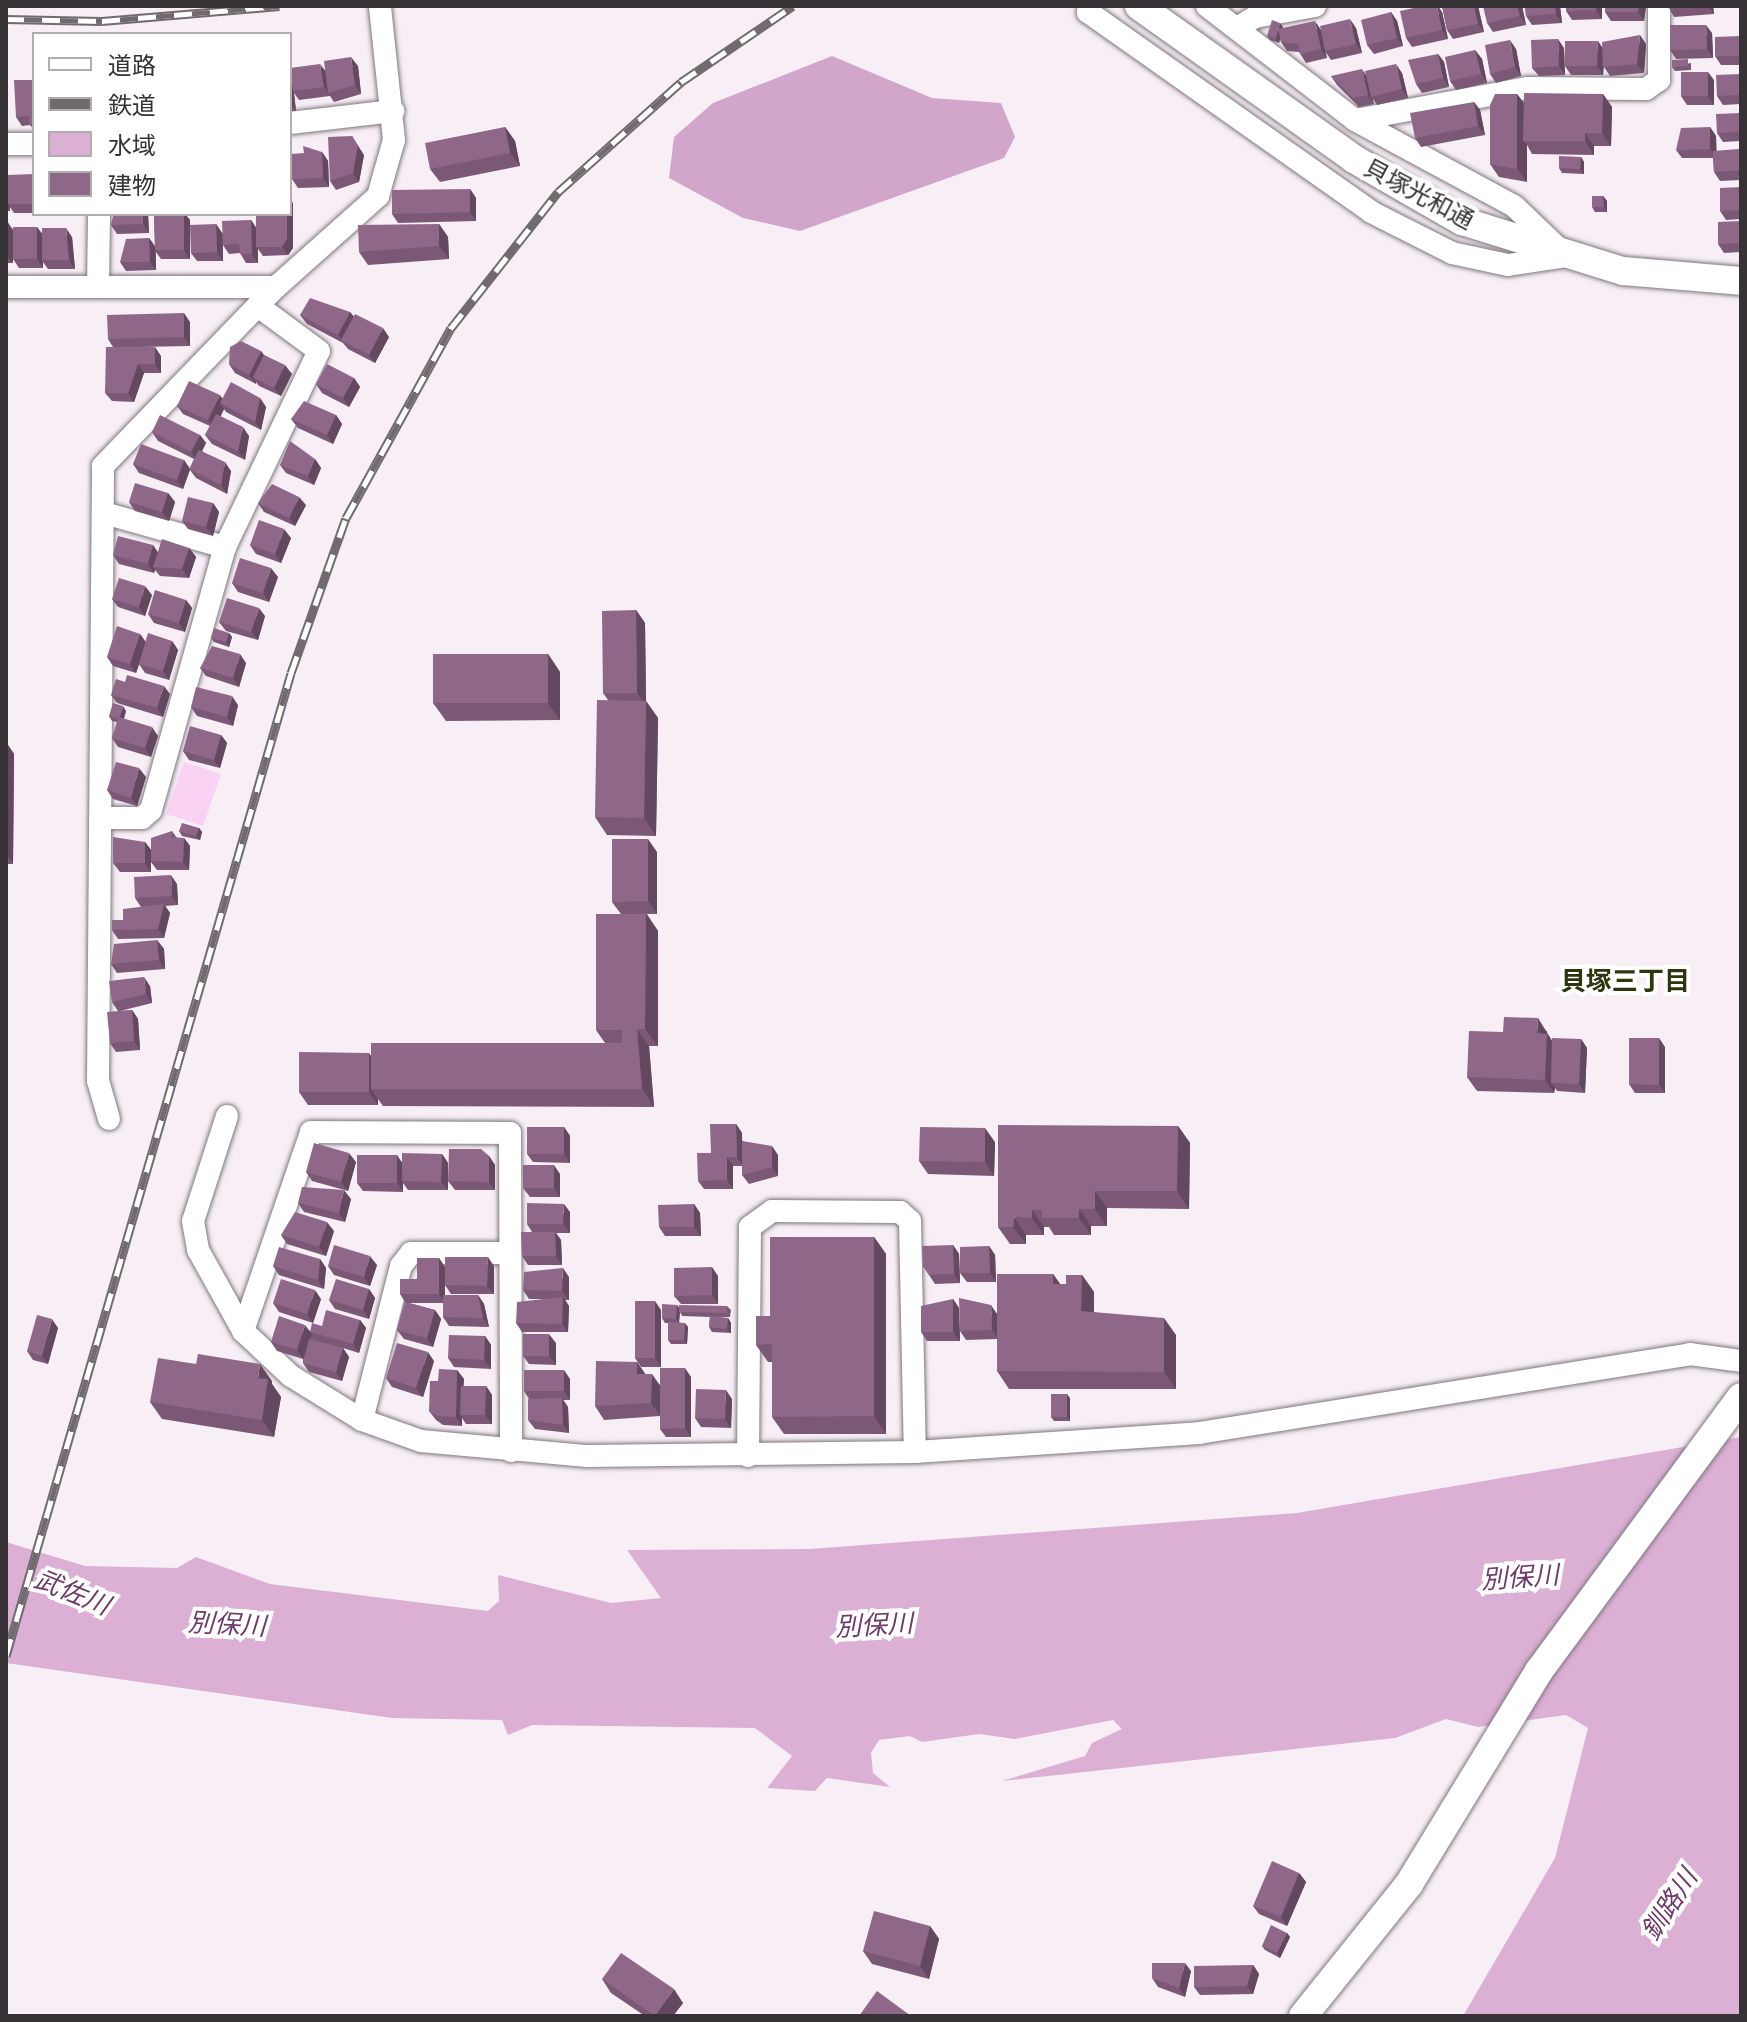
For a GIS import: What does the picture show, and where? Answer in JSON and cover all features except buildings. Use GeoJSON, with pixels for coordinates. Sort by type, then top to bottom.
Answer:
{"type":"FeatureCollection","features":[{"type":"Feature","properties":{"kind":"street"},"geometry":{"type":"LineString","coordinates":[[109,1119],[98,1081],[103,466],[276,287],[378,196],[394,140],[380,6]]}},
{"type":"Feature","properties":{"kind":"street"},"geometry":{"type":"LineString","coordinates":[[1091,6],[1088,12],[1371,212],[1452,253],[1508,265],[1567,256]]}},
{"type":"Feature","properties":{"kind":"street","name":"貝塚光和通"},"geometry":{"type":"LineString","coordinates":[[1139,6],[1354,159],[1462,221],[1623,271],[1741,281]]}},
{"type":"Feature","properties":{"kind":"street"},"geometry":{"type":"LineString","coordinates":[[1207,6],[1355,120],[1514,206],[1567,256]]}},
{"type":"Feature","properties":{"kind":"street"},"geometry":{"type":"LineString","coordinates":[[1237,28],[1255,17],[1315,6]]}},
{"type":"Feature","properties":{"kind":"street"},"geometry":{"type":"LineString","coordinates":[[1355,120],[1528,88],[1646,89],[1659,80],[1659,6]]}},
{"type":"Feature","properties":{"kind":"street"},"geometry":{"type":"LineString","coordinates":[[292,123],[393,111]]}},
{"type":"Feature","properties":{"kind":"street"},"geometry":{"type":"LineString","coordinates":[[6,144],[32,144]]}},
{"type":"Feature","properties":{"kind":"street"},"geometry":{"type":"LineString","coordinates":[[98,287],[99,216]]}},
{"type":"Feature","properties":{"kind":"street"},"geometry":{"type":"LineString","coordinates":[[6,287],[276,287]]}},
{"type":"Feature","properties":{"kind":"street"},"geometry":{"type":"LineString","coordinates":[[100,818],[142,818],[151,810],[225,547],[319,351],[258,306]]}},
{"type":"Feature","properties":{"kind":"street"},"geometry":{"type":"LineString","coordinates":[[104,513],[225,547]]}},
{"type":"Feature","properties":{"kind":"street"},"geometry":{"type":"LineString","coordinates":[[227,1116],[193,1221],[198,1250],[243,1331],[291,1376],[362,1420],[421,1441],[511,1451],[748,1456],[915,1452],[1199,1433],[1690,1354],[1741,1361]]}},
{"type":"Feature","properties":{"kind":"street"},"geometry":{"type":"LineString","coordinates":[[243,1331],[311,1132],[510,1133],[511,1451]]}},
{"type":"Feature","properties":{"kind":"street"},"geometry":{"type":"LineString","coordinates":[[748,1456],[750,1227],[772,1211],[900,1212],[910,1221],[915,1452]]}},
{"type":"Feature","properties":{"kind":"street"},"geometry":{"type":"LineString","coordinates":[[362,1420],[401,1266],[411,1253],[509,1253]]}},
{"type":"Feature","properties":{"kind":"street"},"geometry":{"type":"LineString","coordinates":[[1303,2016],[1409,1884],[1489,1746],[1738,1402]]}},
{"type":"Feature","properties":{"kind":"shaded area"},"geometry":{"type":"Polygon","coordinates":[[[832,56],[932,98],[1001,103],[1015,137],[1004,158],[800,231],[743,218],[669,178],[674,137],[713,103],[832,56]]]}},
{"type":"Feature","properties":{"kind":"shaded area"},"geometry":{"type":"Polygon","coordinates":[[[184,762],[221,774],[203,826],[166,814],[184,762]]]}},
{"type":"Feature","properties":{"kind":"water"},"geometry":{"type":"Polygon","coordinates":[[[1741,1437],[1741,2016],[1463,2016],[1555,1858],[1588,1728],[1566,1715],[1478,1727],[1446,1719],[1395,1738],[1002,1781],[1085,1756],[1092,1743],[1122,1729],[1113,1720],[1015,1739],[979,1734],[922,1742],[910,1736],[879,1740],[871,1753],[873,1773],[890,1787],[827,1778],[815,1791],[767,1788],[792,1756],[755,1728],[532,1725],[508,1735],[502,1720],[392,1718],[6,1663],[6,1542],[85,1566],[177,1568],[196,1557],[270,1584],[488,1611],[499,1601],[498,1575],[611,1603],[661,1598],[627,1550],[810,1549],[1297,1513],[1741,1437]]]}},
{"type":"Feature","properties":{"kind":"railway"},"geometry":{"type":"LineString","coordinates":[[6,19],[102,21],[279,6]]}},
{"type":"Feature","properties":{"kind":"railway"},"geometry":{"type":"LineString","coordinates":[[6,1656],[291,673],[346,518],[451,328],[558,192],[681,82],[793,6]]}},
{"type":"Feature","properties":{"kind":"district","name":"貝塚三丁目"},"geometry":{"type":"Point","coordinates":[1625,982]}},
{"type":"Feature","properties":{"kind":"water label","name":"別保川"},"geometry":{"type":"Point","coordinates":[1520,1578]}},
{"type":"Feature","properties":{"kind":"water label","name":"武佐川"},"geometry":{"type":"Point","coordinates":[72,1593]}},
{"type":"Feature","properties":{"kind":"water label","name":"別保川"},"geometry":{"type":"Point","coordinates":[227,1625]}},
{"type":"Feature","properties":{"kind":"water label","name":"別保川"},"geometry":{"type":"Point","coordinates":[874,1626]}},
{"type":"Feature","properties":{"kind":"water label","name":"釧路川"},"geometry":{"type":"Point","coordinates":[1670,1905]}}]}
